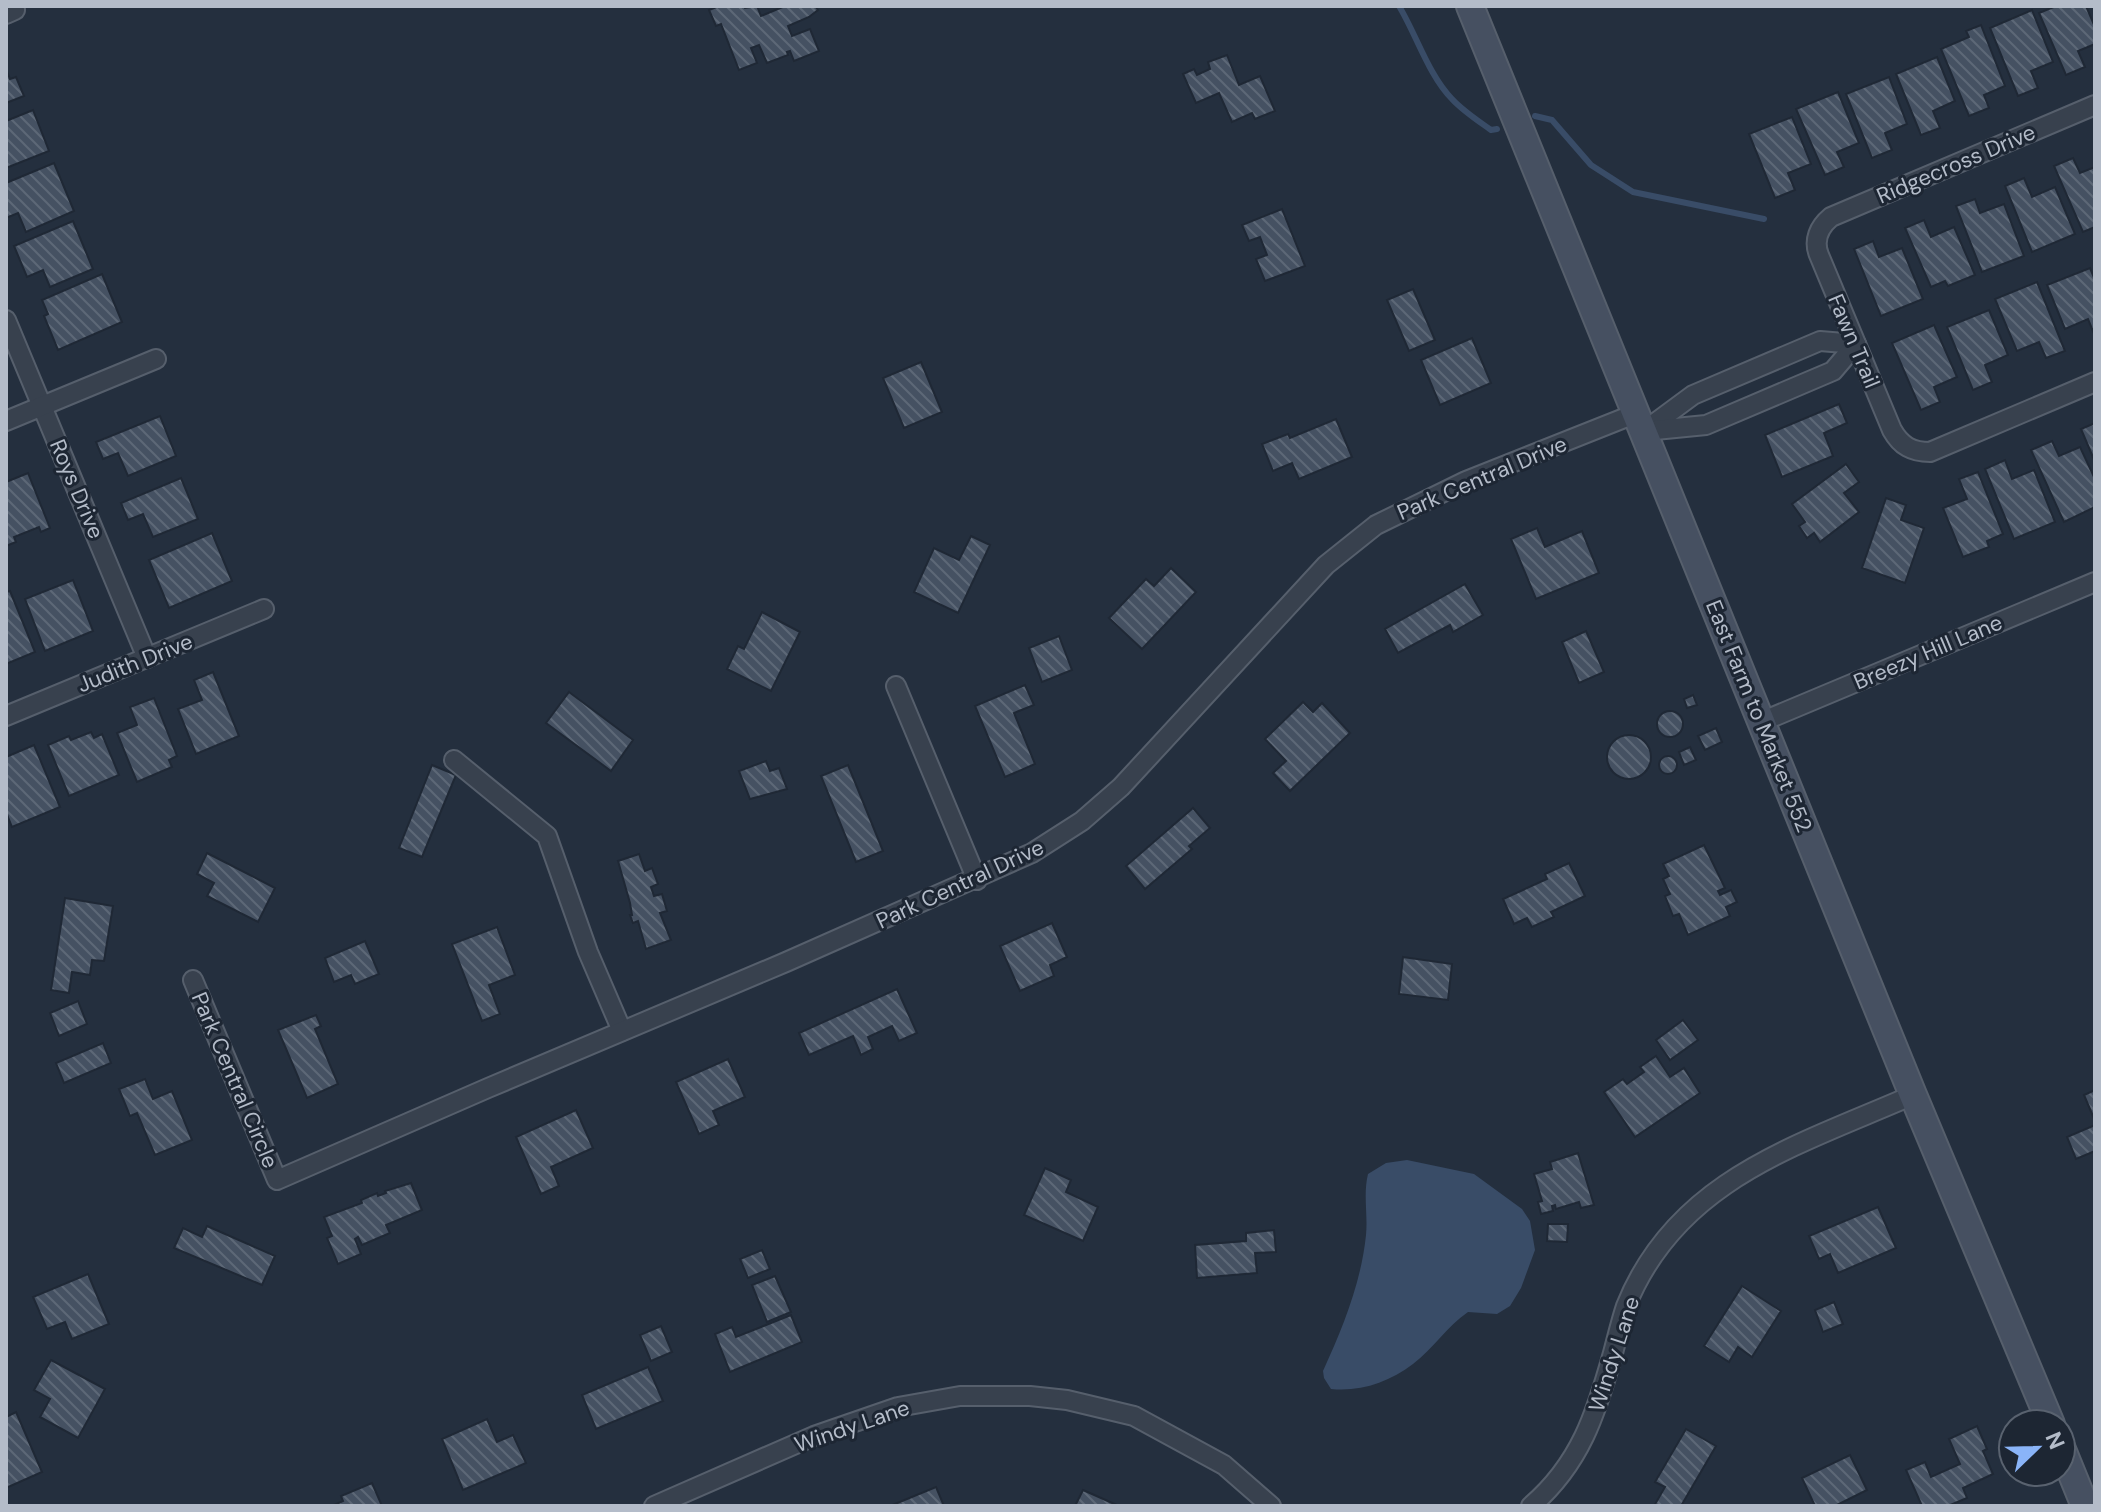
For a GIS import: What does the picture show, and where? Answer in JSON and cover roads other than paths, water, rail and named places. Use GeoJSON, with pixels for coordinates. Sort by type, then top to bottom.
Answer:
{"type":"FeatureCollection","features":[{"type":"Feature","properties":{"kind":"main road","name":"East Farm to Market 552"},"geometry":{"type":"LineString","coordinates":[[1470,6],[1913,1095],[2044,1408]]}},
{"type":"Feature","properties":{"kind":"main road"},"geometry":{"type":"LineString","coordinates":[[2077,1486],[2085,1506]]}},
{"type":"Feature","properties":{"kind":"street","name":"Ridgecross Drive"},"geometry":{"type":"LineString","coordinates":[[1820,228],[1836,215],[2095,105]]}},
{"type":"Feature","properties":{"kind":"street","name":"Fawn Trail"},"geometry":{"type":"LineString","coordinates":[[1820,228],[1816,248],[1892,430],[1907,448],[1930,452],[2095,382]]}},
{"type":"Feature","properties":{"kind":"street","name":"Roys Drive"},"geometry":{"type":"LineString","coordinates":[[6,320],[147,658]]}},
{"type":"Feature","properties":{"kind":"street"},"geometry":{"type":"LineString","coordinates":[[1641,422],[1693,395],[1820,341],[1856,344]]}},
{"type":"Feature","properties":{"kind":"street"},"geometry":{"type":"LineString","coordinates":[[1641,422],[1706,425],[1833,371],[1856,344]]}},
{"type":"Feature","properties":{"kind":"street"},"geometry":{"type":"LineString","coordinates":[[6,421],[156,359]]}},
{"type":"Feature","properties":{"kind":"street","name":"Park Central Drive"},"geometry":{"type":"LineString","coordinates":[[277,1180],[977,880],[1032,853],[1082,821],[1111,795],[1326,565],[1376,525],[1466,481],[1641,422]]}},
{"type":"Feature","properties":{"kind":"street","name":"Breezy Hill Lane"},"geometry":{"type":"LineString","coordinates":[[1761,722],[2095,582]]}},
{"type":"Feature","properties":{"kind":"street","name":"Judith Drive"},"geometry":{"type":"LineString","coordinates":[[6,716],[264,609]]}},
{"type":"Feature","properties":{"kind":"street"},"geometry":{"type":"LineString","coordinates":[[896,686],[977,880]]}},
{"type":"Feature","properties":{"kind":"street"},"geometry":{"type":"LineString","coordinates":[[454,760],[547,836],[588,952],[622,1031]]}},
{"type":"Feature","properties":{"kind":"street","name":"Park Central Circle"},"geometry":{"type":"LineString","coordinates":[[193,980],[277,1180]]}},
{"type":"Feature","properties":{"kind":"street","name":"Windy Lane"},"geometry":{"type":"LineString","coordinates":[[1531,1506],[1566,1471],[1587,1435],[1626,1306],[1646,1267],[1676,1224],[1721,1185],[1774,1155],[1913,1095]]}},
{"type":"Feature","properties":{"kind":"street","name":"Windy Lane"},"geometry":{"type":"LineString","coordinates":[[654,1506],[814,1436],[898,1407],[960,1396],[1030,1396],[1067,1400],[1134,1416],[1224,1465],[1271,1506]]}},
{"type":"Feature","properties":{"kind":"water"},"geometry":{"type":"Polygon","coordinates":[[[1407,1160],[1474,1174],[1522,1209],[1530,1221],[1535,1250],[1521,1288],[1510,1306],[1497,1314],[1468,1312],[1413,1364],[1384,1381],[1353,1389],[1331,1389],[1323,1371],[1344,1321],[1360,1270],[1366,1235],[1368,1174],[1386,1163],[1407,1160]]]}},
{"type":"Feature","properties":{"kind":"waterway"},"geometry":{"type":"LineString","coordinates":[[1399,6],[1444,90],[1470,115],[1491,130],[1497,129]]}},
{"type":"Feature","properties":{"kind":"waterway"},"geometry":{"type":"LineString","coordinates":[[1535,116],[1552,120],[1591,165],[1633,192],[1764,219]]}}]}
